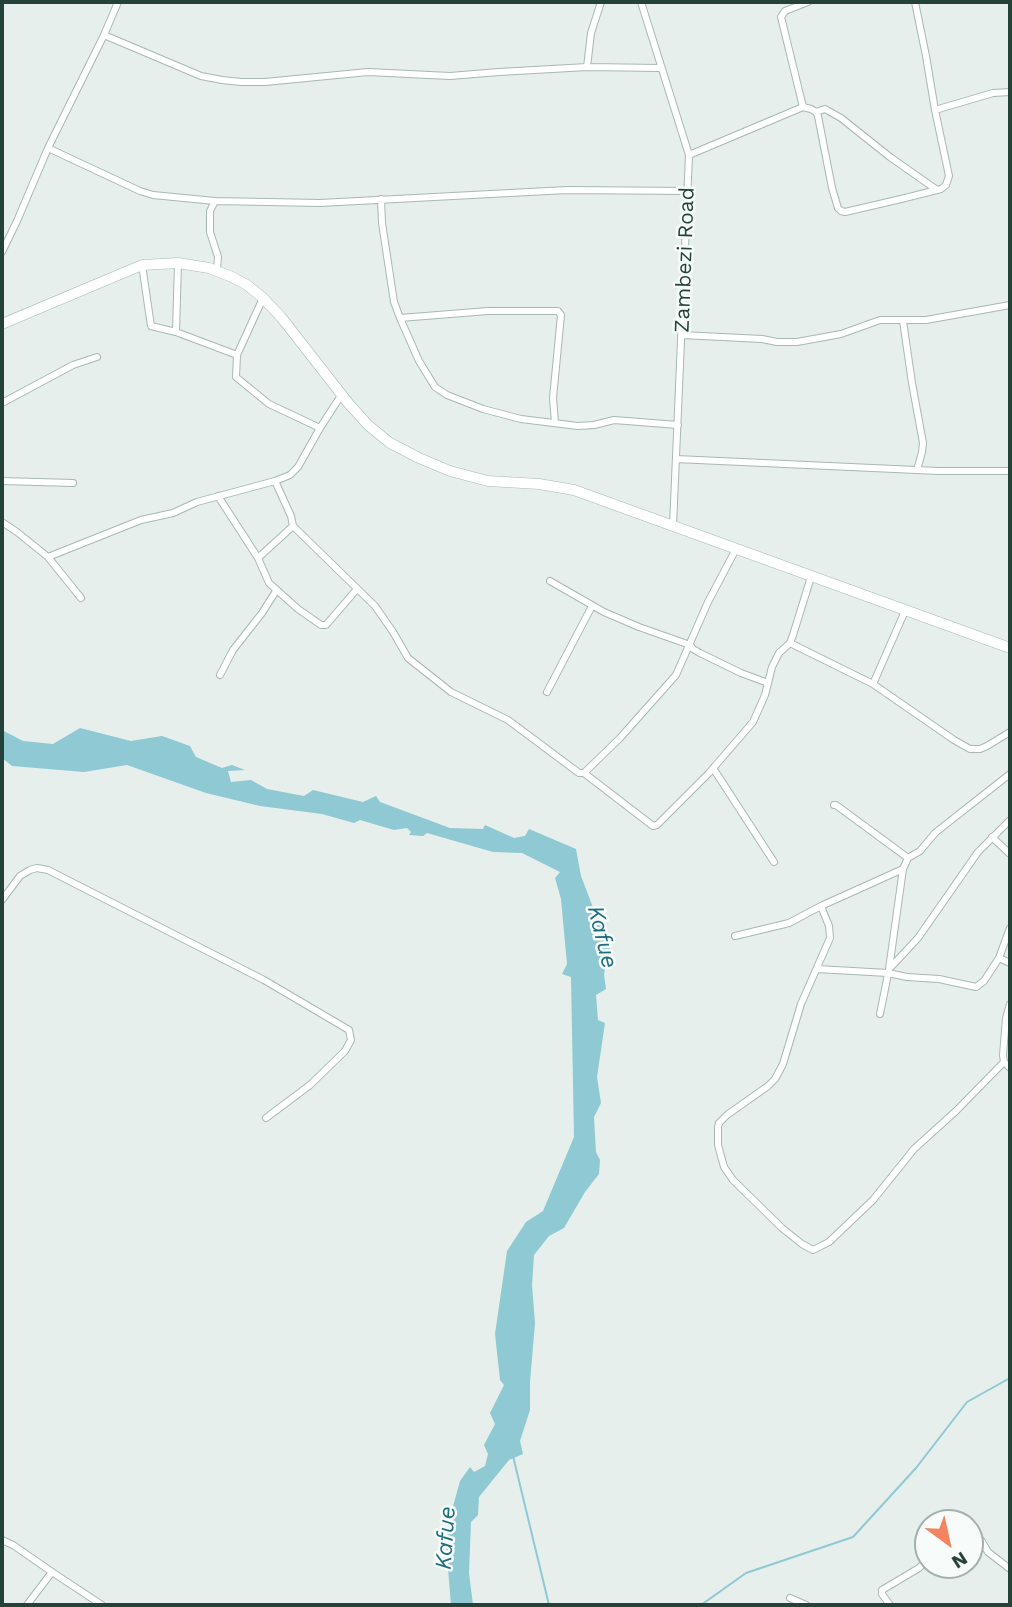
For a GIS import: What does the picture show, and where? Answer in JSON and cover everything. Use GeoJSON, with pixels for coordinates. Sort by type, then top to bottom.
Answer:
{"type":"FeatureCollection","features":[{"type":"Feature","properties":{"kind":"street"},"geometry":{"type":"LineString","coordinates":[[2,252],[118,2]]}},
{"type":"Feature","properties":{"kind":"street"},"geometry":{"type":"LineString","coordinates":[[587,67],[591,33],[600,2]]}},
{"type":"Feature","properties":{"kind":"street","name":"Zambezi Road"},"geometry":{"type":"LineString","coordinates":[[641,2],[689,155],[673,526]]}},
{"type":"Feature","properties":{"kind":"street"},"geometry":{"type":"LineString","coordinates":[[803,107],[780,17],[785,11],[808,2]]}},
{"type":"Feature","properties":{"kind":"street"},"geometry":{"type":"LineString","coordinates":[[689,155],[803,107],[811,109],[818,116],[832,188],[841,211],[890,202],[937,190],[946,185],[949,176],[915,2]]}},
{"type":"Feature","properties":{"kind":"street"},"geometry":{"type":"LineString","coordinates":[[104,35],[201,76],[241,82],[368,72],[450,76],[587,67],[660,68]]}},
{"type":"Feature","properties":{"kind":"street"},"geometry":{"type":"LineString","coordinates":[[935,110],[993,93],[1010,92]]}},
{"type":"Feature","properties":{"kind":"street"},"geometry":{"type":"LineString","coordinates":[[816,112],[825,109],[841,118],[937,190]]}},
{"type":"Feature","properties":{"kind":"street"},"geometry":{"type":"LineString","coordinates":[[48,148],[139,191],[153,195],[215,201],[320,203],[567,191],[688,191]]}},
{"type":"Feature","properties":{"kind":"street"},"geometry":{"type":"LineString","coordinates":[[382,199],[382,223],[391,288],[400,318],[419,361],[435,387],[447,395],[494,413],[521,419],[586,425],[614,420],[678,425]]}},
{"type":"Feature","properties":{"kind":"street"},"geometry":{"type":"LineString","coordinates":[[215,201],[210,211],[210,232],[218,257],[219,271]]}},
{"type":"Feature","properties":{"kind":"street"},"geometry":{"type":"LineString","coordinates":[[176,332],[178,263]]}},
{"type":"Feature","properties":{"kind":"street"},"geometry":{"type":"LineString","coordinates":[[2,324],[142,265],[178,263],[219,271],[247,285],[263,298],[358,415],[378,434],[402,450],[436,466],[488,481],[564,487],[1010,648]]}},
{"type":"Feature","properties":{"kind":"street"},"geometry":{"type":"LineString","coordinates":[[142,265],[152,327],[176,332],[237,355]]}},
{"type":"Feature","properties":{"kind":"street"},"geometry":{"type":"LineString","coordinates":[[263,298],[237,355],[235,375],[269,404],[320,428]]}},
{"type":"Feature","properties":{"kind":"street"},"geometry":{"type":"LineString","coordinates":[[682,335],[788,342],[841,334],[877,321],[950,317],[1010,306]]}},
{"type":"Feature","properties":{"kind":"street"},"geometry":{"type":"LineString","coordinates":[[400,318],[488,311],[558,311],[561,315],[554,398],[555,423]]}},
{"type":"Feature","properties":{"kind":"street"},"geometry":{"type":"LineString","coordinates":[[903,321],[923,443],[917,470]]}},
{"type":"Feature","properties":{"kind":"street"},"geometry":{"type":"LineString","coordinates":[[2,403],[73,365],[97,357]]}},
{"type":"Feature","properties":{"kind":"street"},"geometry":{"type":"LineString","coordinates":[[48,557],[129,525],[290,475],[298,467],[342,394]]}},
{"type":"Feature","properties":{"kind":"street"},"geometry":{"type":"LineString","coordinates":[[676,459],[971,472],[1010,471]]}},
{"type":"Feature","properties":{"kind":"street"},"geometry":{"type":"LineString","coordinates":[[2,481],[73,483]]}},
{"type":"Feature","properties":{"kind":"street"},"geometry":{"type":"LineString","coordinates":[[275,481],[293,526],[379,612],[408,658],[451,692],[508,719],[653,826],[713,768],[748,729],[762,702],[772,667],[779,653],[790,643],[811,577]]}},
{"type":"Feature","properties":{"kind":"street"},"geometry":{"type":"LineString","coordinates":[[218,496],[276,591],[323,626],[357,589]]}},
{"type":"Feature","properties":{"kind":"street"},"geometry":{"type":"LineString","coordinates":[[2,522],[48,557],[81,598]]}},
{"type":"Feature","properties":{"kind":"street"},"geometry":{"type":"LineString","coordinates":[[258,558],[293,526]]}},
{"type":"Feature","properties":{"kind":"street"},"geometry":{"type":"LineString","coordinates":[[584,773],[672,681],[736,549]]}},
{"type":"Feature","properties":{"kind":"street"},"geometry":{"type":"LineString","coordinates":[[550,581],[592,606],[639,627],[690,645],[692,649],[741,673],[768,683]]}},
{"type":"Feature","properties":{"kind":"street"},"geometry":{"type":"LineString","coordinates":[[220,675],[233,650],[276,591]]}},
{"type":"Feature","properties":{"kind":"street"},"geometry":{"type":"LineString","coordinates":[[547,692],[592,606]]}},
{"type":"Feature","properties":{"kind":"street"},"geometry":{"type":"LineString","coordinates":[[873,684],[905,611]]}},
{"type":"Feature","properties":{"kind":"street"},"geometry":{"type":"LineString","coordinates":[[790,643],[873,684],[970,749],[981,749],[1010,732]]}},
{"type":"Feature","properties":{"kind":"street"},"geometry":{"type":"LineString","coordinates":[[713,768],[774,862]]}},
{"type":"Feature","properties":{"kind":"street"},"geometry":{"type":"LineString","coordinates":[[880,1014],[889,971],[903,869],[908,858],[920,850],[934,833],[1010,774]]}},
{"type":"Feature","properties":{"kind":"street"},"geometry":{"type":"LineString","coordinates":[[834,805],[908,858]]}},
{"type":"Feature","properties":{"kind":"street"},"geometry":{"type":"LineString","coordinates":[[889,971],[918,938],[969,864],[1010,820]]}},
{"type":"Feature","properties":{"kind":"street"},"geometry":{"type":"LineString","coordinates":[[992,837],[1010,854]]}},
{"type":"Feature","properties":{"kind":"street"},"geometry":{"type":"LineString","coordinates":[[2,900],[20,876],[37,868],[48,870],[264,980],[349,1030],[351,1041],[345,1051],[310,1085],[266,1118]]}},
{"type":"Feature","properties":{"kind":"street"},"geometry":{"type":"LineString","coordinates":[[735,936],[789,923],[903,869]]}},
{"type":"Feature","properties":{"kind":"street"},"geometry":{"type":"LineString","coordinates":[[821,906],[831,933],[801,1004],[783,1064],[775,1079],[763,1090],[722,1119],[717,1139],[724,1167],[733,1180],[782,1228],[809,1249],[816,1249],[835,1237],[873,1200],[914,1149],[1004,1062],[1006,1018],[1010,1004]]}},
{"type":"Feature","properties":{"kind":"street"},"geometry":{"type":"LineString","coordinates":[[817,969],[889,971],[907,977],[939,979],[976,987],[984,981],[999,958],[1010,928]]}},
{"type":"Feature","properties":{"kind":"street"},"geometry":{"type":"LineString","coordinates":[[999,958],[1010,963]]}},
{"type":"Feature","properties":{"kind":"street"},"geometry":{"type":"LineString","coordinates":[[1004,1062],[1010,1069]]}},
{"type":"Feature","properties":{"kind":"street"},"geometry":{"type":"LineString","coordinates":[[2,1540],[103,1605]]}},
{"type":"Feature","properties":{"kind":"street"},"geometry":{"type":"LineString","coordinates":[[984,1545],[988,1552],[1010,1569]]}},
{"type":"Feature","properties":{"kind":"street"},"geometry":{"type":"LineString","coordinates":[[890,1605],[882,1590],[914,1571]]}},
{"type":"Feature","properties":{"kind":"street"},"geometry":{"type":"LineString","coordinates":[[27,1605],[52,1572]]}},
{"type":"Feature","properties":{"kind":"street"},"geometry":{"type":"LineString","coordinates":[[790,1598],[806,1605]]}},
{"type":"Feature","properties":{"kind":"water","name":"Kafue"},"geometry":{"type":"Polygon","coordinates":[[[80,728],[131,741],[162,736],[190,746],[196,757],[222,768],[232,765],[245,770],[228,771],[231,782],[251,780],[267,789],[304,796],[313,790],[363,802],[376,796],[380,802],[450,828],[483,829],[485,825],[514,838],[525,836],[529,829],[576,849],[581,876],[594,910],[611,942],[604,974],[606,989],[596,995],[598,1020],[605,1023],[597,1077],[601,1103],[594,1117],[596,1152],[600,1160],[599,1174],[564,1228],[549,1236],[534,1255],[532,1285],[535,1323],[530,1410],[520,1441],[523,1454],[509,1460],[479,1497],[478,1515],[471,1522],[469,1573],[473,1605],[451,1605],[446,1544],[460,1481],[470,1467],[474,1472],[485,1466],[488,1454],[484,1445],[495,1424],[490,1413],[504,1385],[500,1380],[495,1334],[507,1251],[526,1222],[543,1211],[574,1137],[571,977],[562,974],[567,964],[561,899],[555,878],[560,872],[522,853],[493,852],[427,833],[423,836],[409,835],[411,832],[407,828],[394,830],[360,820],[354,823],[322,814],[260,806],[206,793],[127,765],[84,772],[12,766],[2,758],[2,730],[23,741],[53,744],[80,728]]]}},
{"type":"Feature","properties":{"kind":"waterway"},"geometry":{"type":"LineString","coordinates":[[701,1605],[746,1573],[853,1537],[916,1468],[967,1402],[1010,1378]]}},
{"type":"Feature","properties":{"kind":"waterway"},"geometry":{"type":"LineString","coordinates":[[513,1456],[549,1605]]}}]}
